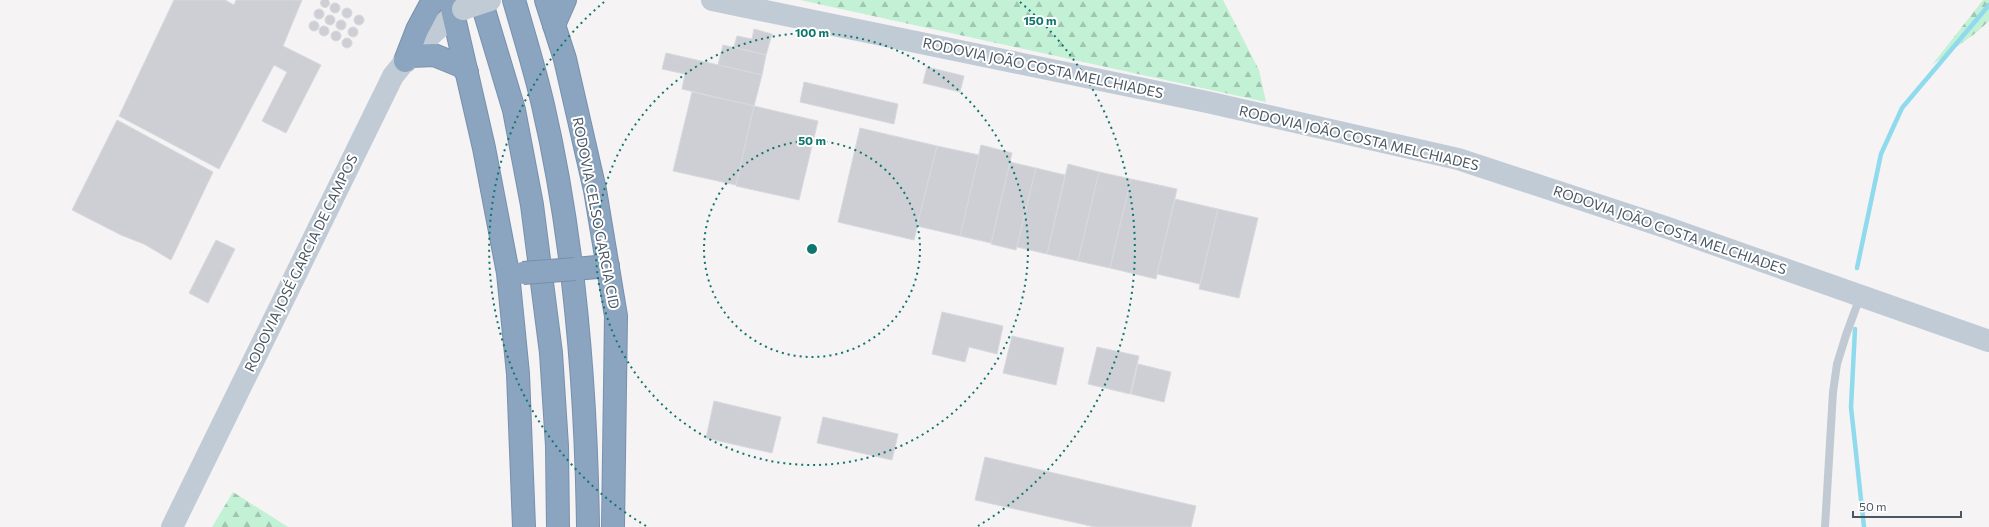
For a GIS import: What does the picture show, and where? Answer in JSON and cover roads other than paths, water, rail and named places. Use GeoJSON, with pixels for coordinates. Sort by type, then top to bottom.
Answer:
{"type":"FeatureCollection","features":[{"type":"Feature","properties":{"kind":"highway"},"geometry":{"type":"LineString","coordinates":[[433,0],[417,30],[408,58],[434,55],[461,66],[467,72]]}},
{"type":"Feature","properties":{"kind":"highway"},"geometry":{"type":"LineString","coordinates":[[514,0],[543,104],[562,200],[582,351],[587,446],[588,527]]}},
{"type":"Feature","properties":{"kind":"highway","name":"RODOVIA CELSO GARCIA CID"},"geometry":{"type":"LineString","coordinates":[[546,0],[565,59],[595,190],[616,316],[613,527]]}},
{"type":"Feature","properties":{"kind":"highway"},"geometry":{"type":"LineString","coordinates":[[554,25],[565,0]]}},
{"type":"Feature","properties":{"kind":"highway"},"geometry":{"type":"LineString","coordinates":[[462,6],[467,72],[515,273],[524,527]]}},
{"type":"Feature","properties":{"kind":"highway"},"geometry":{"type":"LineString","coordinates":[[462,6],[514,110],[532,205],[552,353],[557,446],[558,527]]}},
{"type":"Feature","properties":{"kind":"highway"},"geometry":{"type":"LineString","coordinates":[[515,273],[608,266]]}},
{"type":"Feature","properties":{"kind":"street"},"geometry":{"type":"LineString","coordinates":[[462,6],[490,0]]}},
{"type":"Feature","properties":{"kind":"street","name":"RODOVIA JOÃO COSTA MELCHIADES"},"geometry":{"type":"LineString","coordinates":[[712,0],[1208,102],[1458,160],[1665,227],[1989,342]]}},
{"type":"Feature","properties":{"kind":"street","name":"RODOVIA JOSÉ GARCIA DE CAMPOS"},"geometry":{"type":"LineString","coordinates":[[172,527],[393,76],[408,58],[462,6]]}},
{"type":"Feature","properties":{"kind":"lane"},"geometry":{"type":"LineString","coordinates":[[1825,527],[1833,392],[1837,364],[1860,296]]}},
{"type":"Feature","properties":{"kind":"waterway"},"geometry":{"type":"LineString","coordinates":[[1857,268],[1881,154],[1902,108],[1989,5]]}},
{"type":"Feature","properties":{"kind":"waterway"},"geometry":{"type":"LineString","coordinates":[[1855,329],[1851,407],[1864,527]]}}]}
